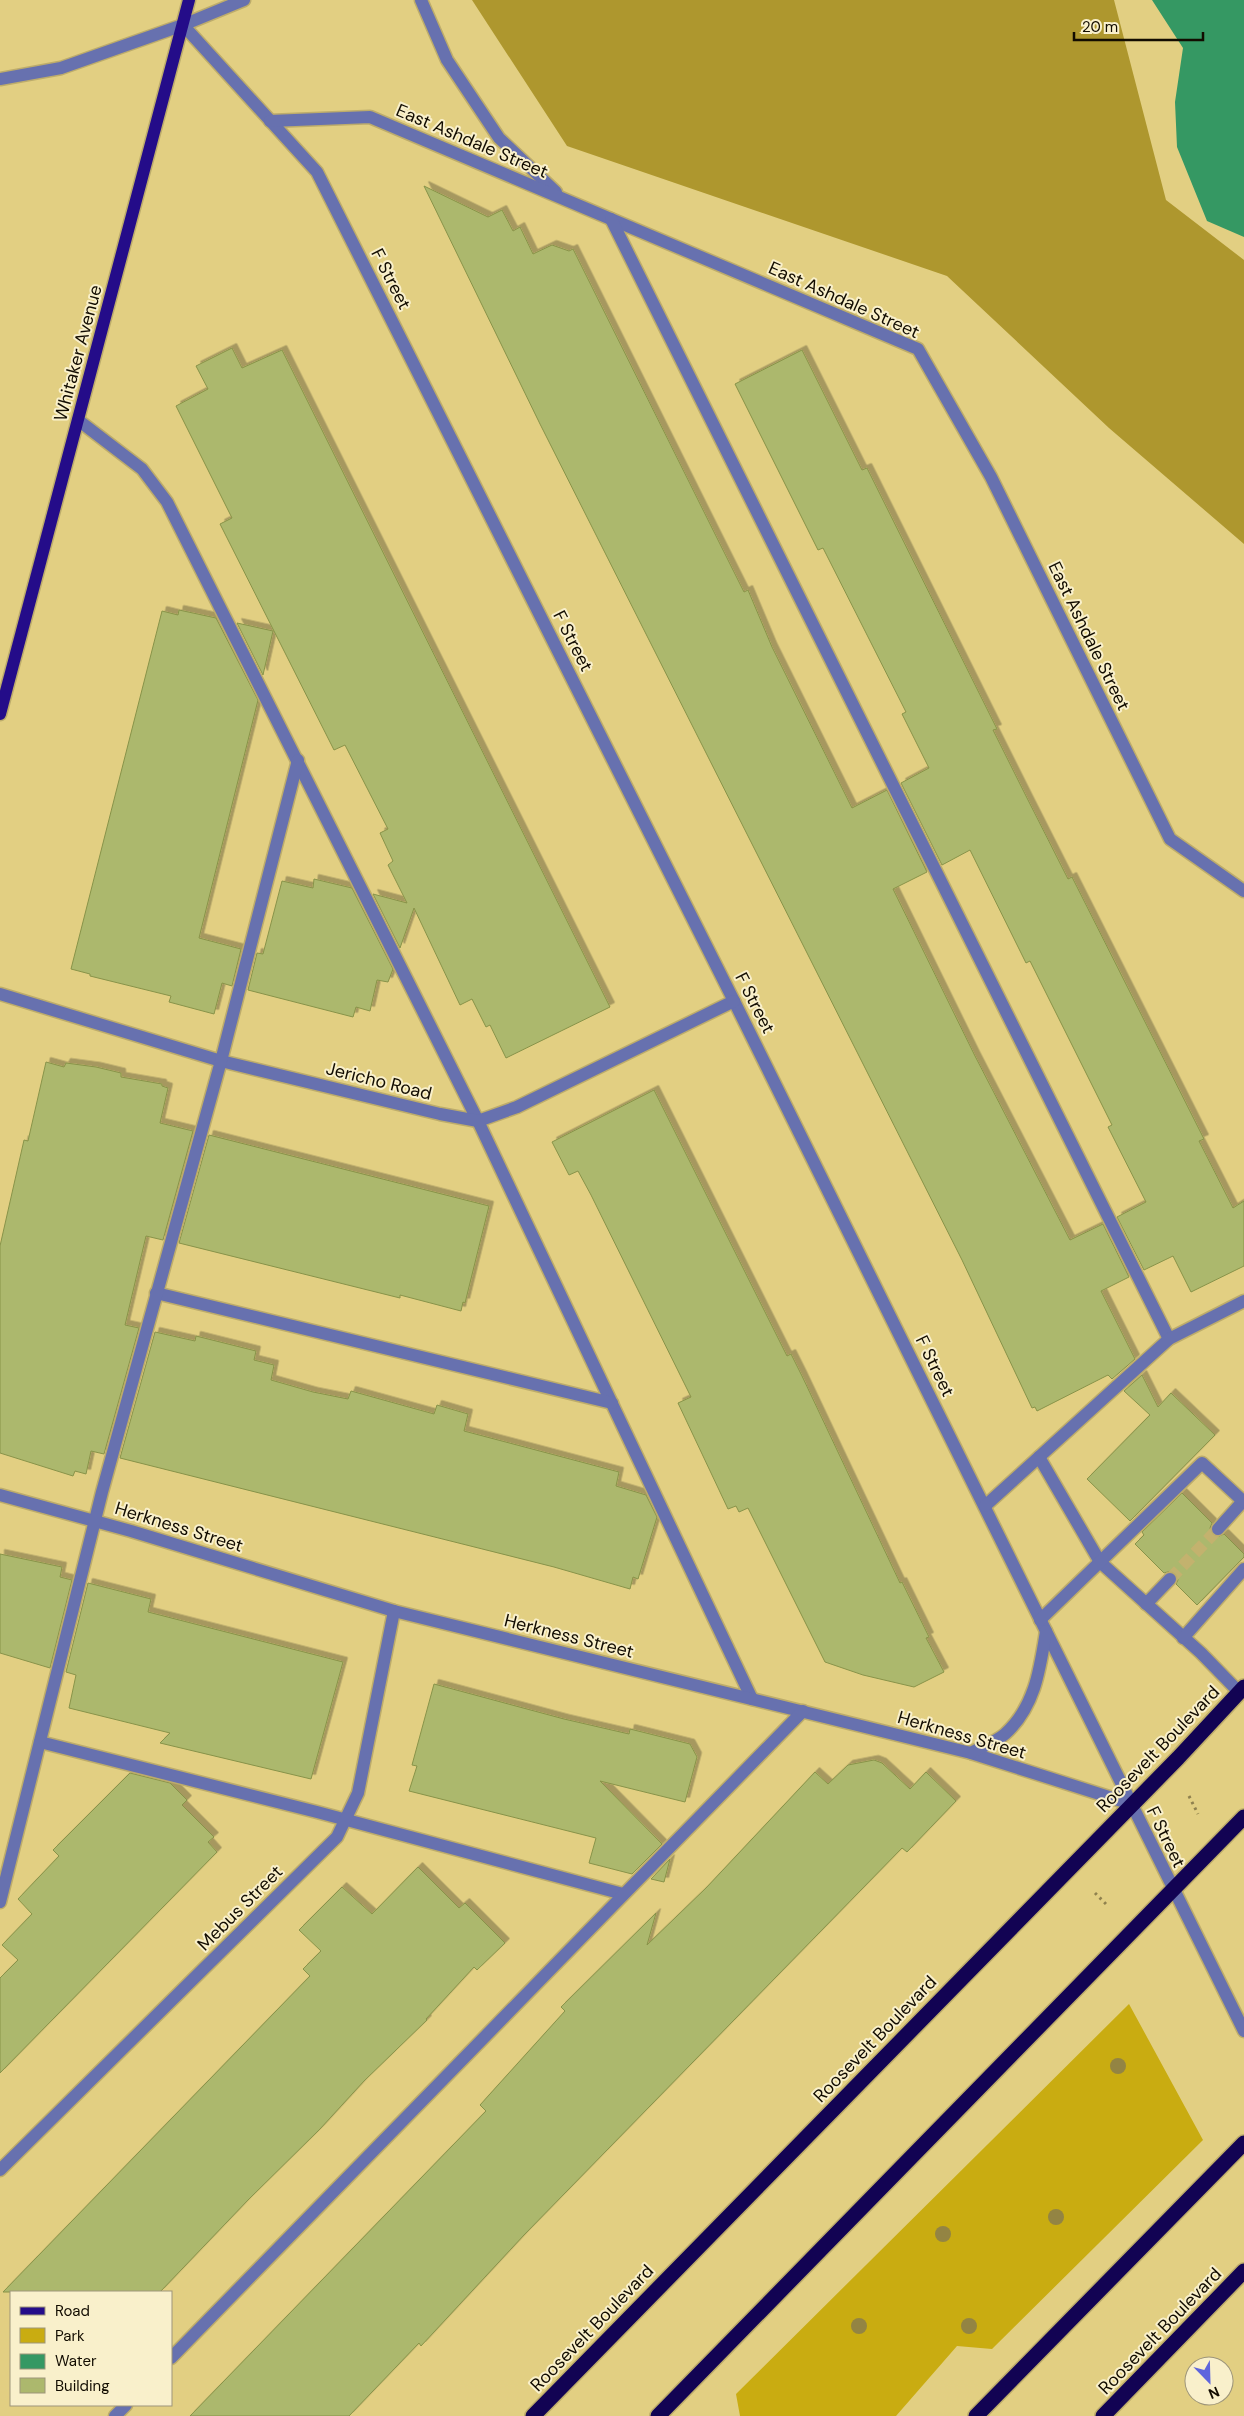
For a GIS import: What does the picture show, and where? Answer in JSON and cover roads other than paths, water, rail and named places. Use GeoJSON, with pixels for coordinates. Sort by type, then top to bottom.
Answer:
{"type":"FeatureCollection","features":[{"type":"Feature","properties":{"kind":"highway","name":"Roosevelt Boulevard"},"geometry":{"type":"LineString","coordinates":[[533,2416],[1130,1804],[1178,1758],[1242,1690]]}},
{"type":"Feature","properties":{"kind":"highway"},"geometry":{"type":"LineString","coordinates":[[658,2416],[1244,1817]]}},
{"type":"Feature","properties":{"kind":"highway"},"geometry":{"type":"LineString","coordinates":[[976,2416],[1244,2143]]}},
{"type":"Feature","properties":{"kind":"highway","name":"Roosevelt Boulevard"},"geometry":{"type":"LineString","coordinates":[[1103,2416],[1244,2272]]}},
{"type":"Feature","properties":{"kind":"main road","name":"Whitaker Avenue"},"geometry":{"type":"LineString","coordinates":[[0,714],[189,0]]}},
{"type":"Feature","properties":{"kind":"street"},"geometry":{"type":"LineString","coordinates":[[0,79],[61,68],[182,25],[244,0]]}},
{"type":"Feature","properties":{"kind":"street"},"geometry":{"type":"LineString","coordinates":[[420,0],[447,60],[499,138],[564,199]]}},
{"type":"Feature","properties":{"kind":"street","name":"F Street"},"geometry":{"type":"LineString","coordinates":[[182,25],[317,172],[734,1001],[1244,2031]]}},
{"type":"Feature","properties":{"kind":"street","name":"East Ashdale Street"},"geometry":{"type":"LineString","coordinates":[[270,121],[370,117],[918,349],[991,477],[1170,839],[1244,891]]}},
{"type":"Feature","properties":{"kind":"street"},"geometry":{"type":"LineString","coordinates":[[611,219],[1169,1339]]}},
{"type":"Feature","properties":{"kind":"street"},"geometry":{"type":"LineString","coordinates":[[78,420],[142,469],[167,502],[478,1121],[752,1699]]}},
{"type":"Feature","properties":{"kind":"street"},"geometry":{"type":"LineString","coordinates":[[0,1902],[95,1520],[220,1061],[298,760]]}},
{"type":"Feature","properties":{"kind":"street","name":"Jericho Road"},"geometry":{"type":"LineString","coordinates":[[0,994],[220,1061],[430,1112],[478,1121]]}},
{"type":"Feature","properties":{"kind":"street"},"geometry":{"type":"LineString","coordinates":[[478,1121],[517,1107],[734,1001]]}},
{"type":"Feature","properties":{"kind":"street"},"geometry":{"type":"LineString","coordinates":[[156,1293],[612,1404]]}},
{"type":"Feature","properties":{"kind":"street"},"geometry":{"type":"LineString","coordinates":[[985,1506],[1169,1339],[1244,1302]]}},
{"type":"Feature","properties":{"kind":"street"},"geometry":{"type":"LineString","coordinates":[[1039,1457],[1100,1562],[1242,1690]]}},
{"type":"Feature","properties":{"kind":"street"},"geometry":{"type":"LineString","coordinates":[[971,1753],[1004,1734],[1025,1709],[1039,1679],[1043,1626],[1100,1562],[1202,1463],[1243,1502],[1218,1529]]}},
{"type":"Feature","properties":{"kind":"street","name":"Herkness Street"},"geometry":{"type":"LineString","coordinates":[[0,1495],[95,1520],[394,1610],[971,1753],[1130,1804]]}},
{"type":"Feature","properties":{"kind":"street"},"geometry":{"type":"LineString","coordinates":[[1183,1638],[1244,1569]]}},
{"type":"Feature","properties":{"kind":"street"},"geometry":{"type":"LineString","coordinates":[[1146,1604],[1170,1579]]}},
{"type":"Feature","properties":{"kind":"street","name":"Mebus Street"},"geometry":{"type":"LineString","coordinates":[[0,2170],[337,1837],[358,1793],[394,1610]]}},
{"type":"Feature","properties":{"kind":"street"},"geometry":{"type":"LineString","coordinates":[[172,2357],[803,1711]]}},
{"type":"Feature","properties":{"kind":"street"},"geometry":{"type":"LineString","coordinates":[[40,1742],[345,1819],[623,1894]]}},
{"type":"Feature","properties":{"kind":"street"},"geometry":{"type":"LineString","coordinates":[[115,2416],[125,2406]]}},
{"type":"Feature","properties":{"kind":"water"},"geometry":{"type":"Polygon","coordinates":[[[1152,0],[1244,0],[1244,237],[1207,221],[1177,147],[1175,102],[1183,48],[1152,0]]]}},
{"type":"Feature","properties":{"kind":"tunnel"},"geometry":{"type":"LineString","coordinates":[[1170,1579],[1218,1529]]}}]}
